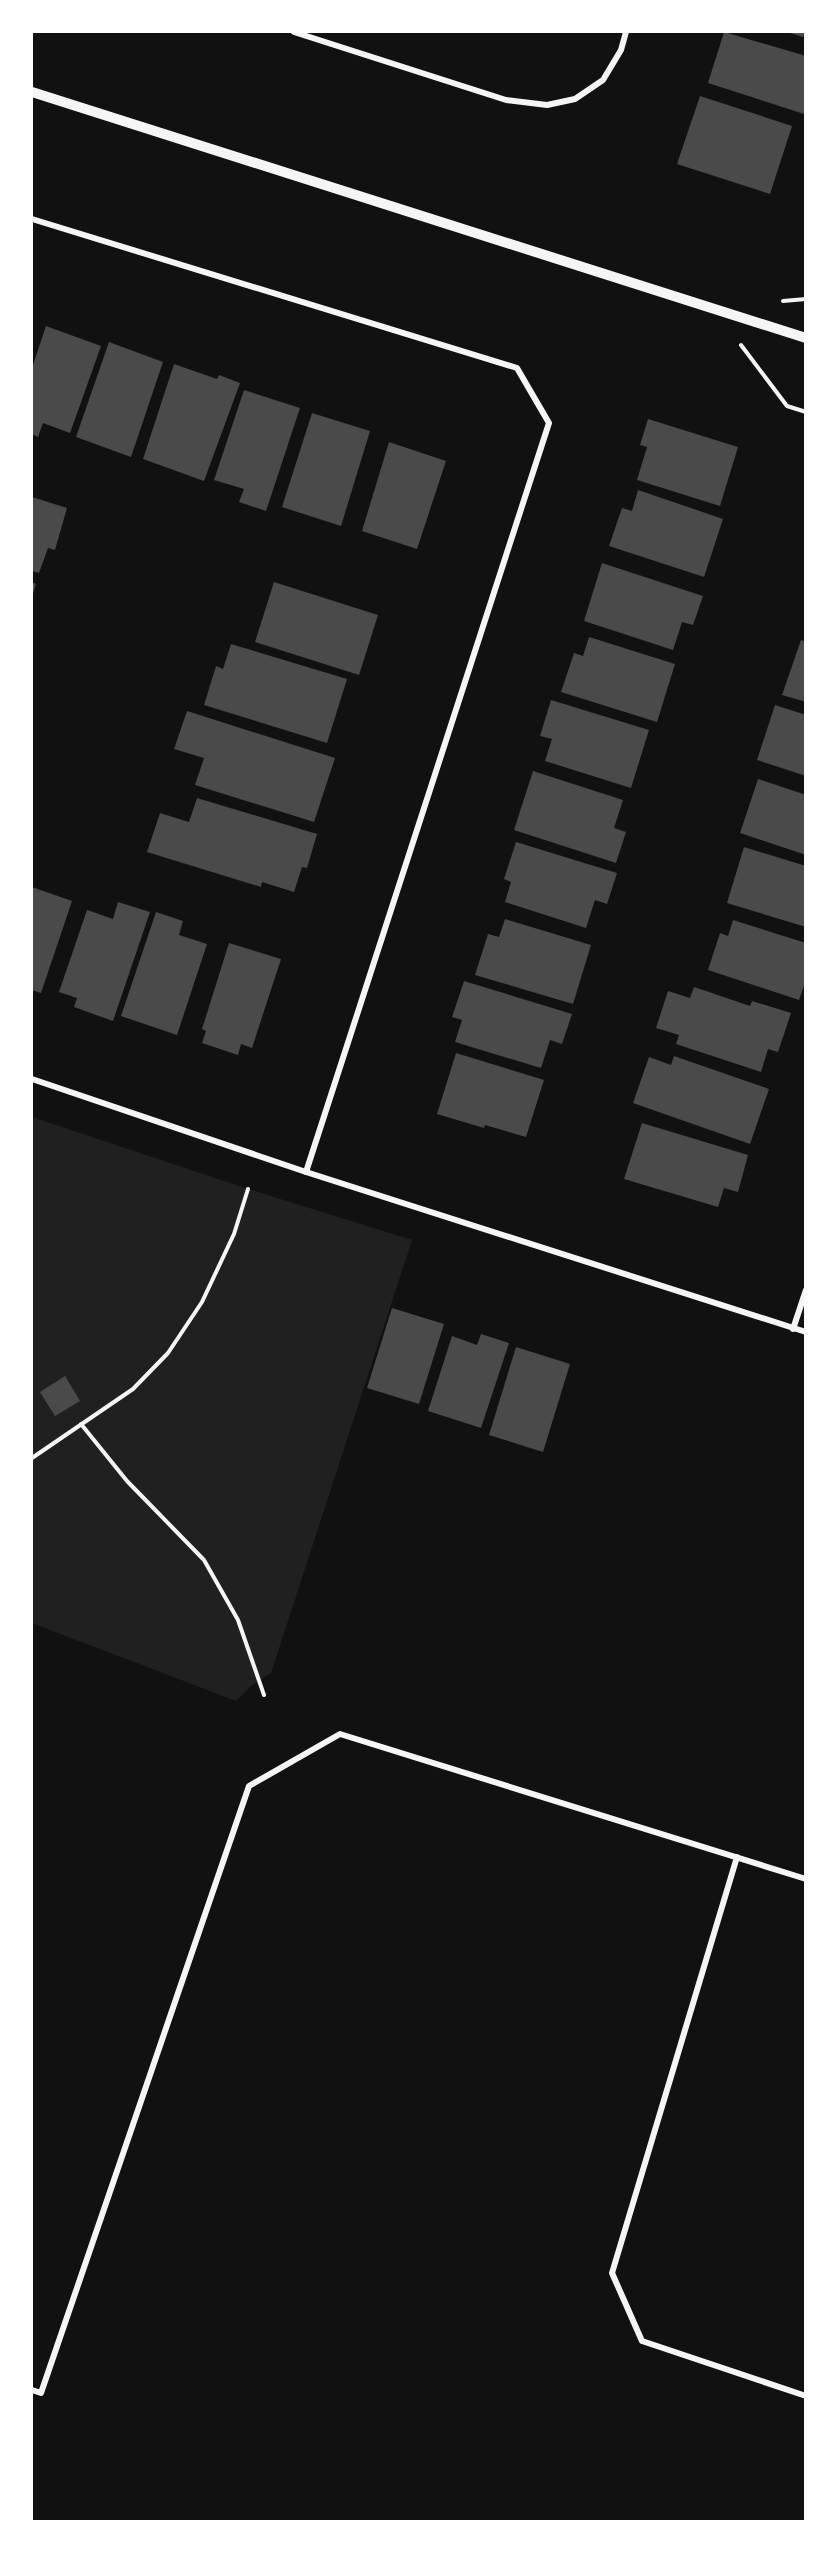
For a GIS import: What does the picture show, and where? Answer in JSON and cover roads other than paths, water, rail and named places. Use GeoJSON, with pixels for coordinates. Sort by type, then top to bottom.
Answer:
{"type":"FeatureCollection","features":[{"type":"Feature","properties":{"kind":"street"},"geometry":{"type":"LineString","coordinates":[[294,32],[506,100],[547,105],[575,99],[603,80],[621,50],[626,32]]}},
{"type":"Feature","properties":{"kind":"street"},"geometry":{"type":"LineString","coordinates":[[32,92],[806,338]]}},
{"type":"Feature","properties":{"kind":"street"},"geometry":{"type":"LineString","coordinates":[[32,219],[517,368],[549,423],[306,1172]]}},
{"type":"Feature","properties":{"kind":"street"},"geometry":{"type":"LineString","coordinates":[[32,1079],[306,1172],[806,1332]]}},
{"type":"Feature","properties":{"kind":"street"},"geometry":{"type":"LineString","coordinates":[[793,1329],[806,1290]]}},
{"type":"Feature","properties":{"kind":"street"},"geometry":{"type":"LineString","coordinates":[[32,2390],[41,2393],[249,1786],[340,1734],[806,1879]]}},
{"type":"Feature","properties":{"kind":"street"},"geometry":{"type":"LineString","coordinates":[[737,1857],[612,2273],[642,2341],[806,2396]]}}]}
